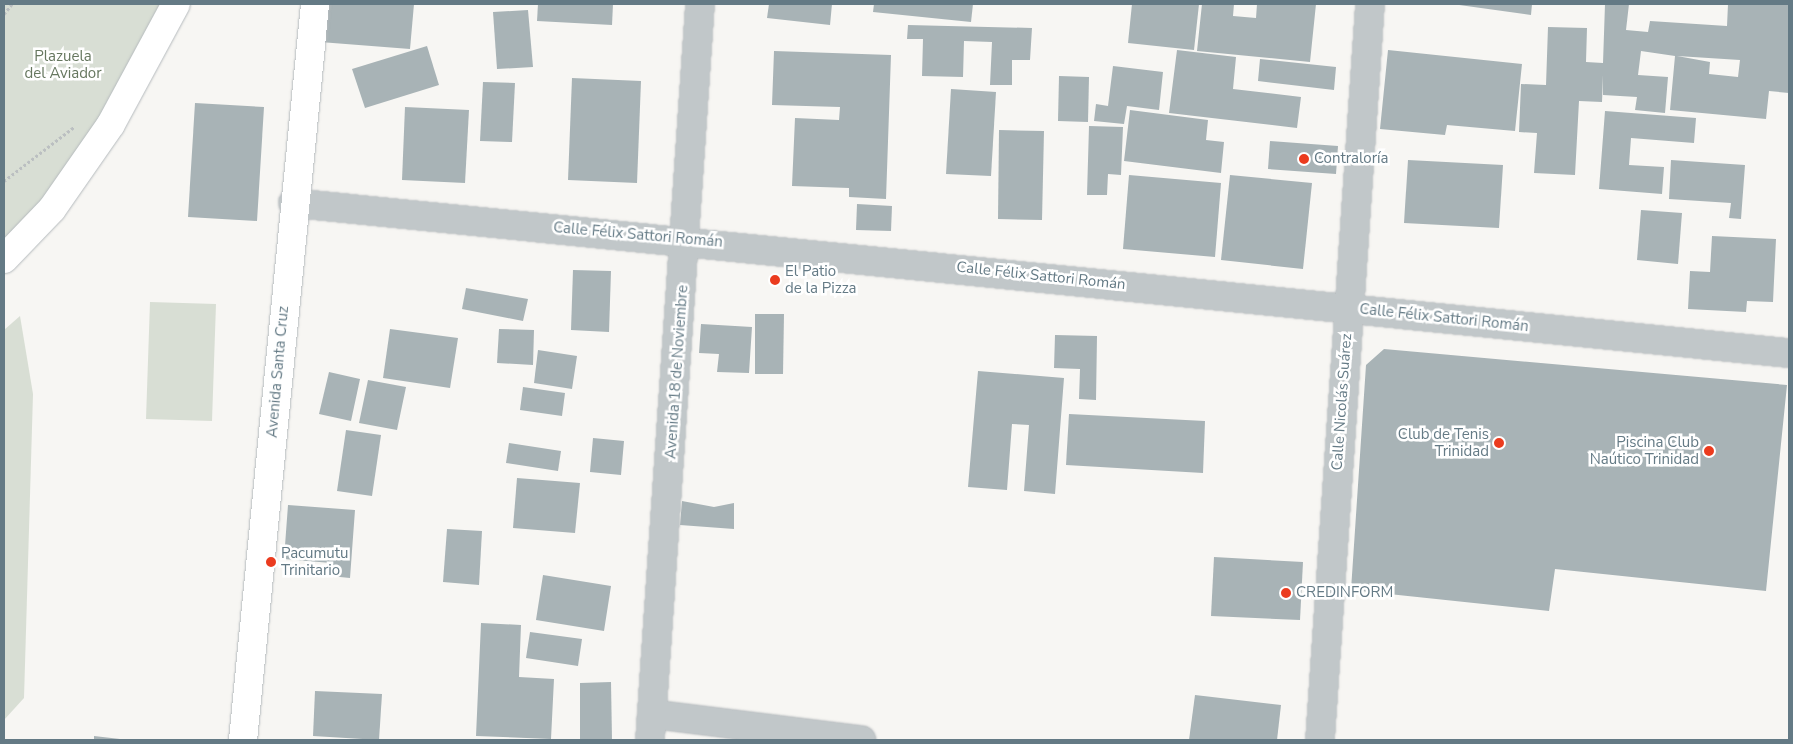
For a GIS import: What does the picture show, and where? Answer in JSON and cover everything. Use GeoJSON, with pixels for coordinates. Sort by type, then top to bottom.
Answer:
{"type":"FeatureCollection","features":[{"type":"Feature","properties":{"kind":"main road"},"geometry":{"type":"LineString","coordinates":[[4,259],[52,210],[111,124],[176,4]]}},
{"type":"Feature","properties":{"kind":"main road","name":"Avenida Santa Cruz"},"geometry":{"type":"LineString","coordinates":[[244,740],[293,203],[315,4]]}},
{"type":"Feature","properties":{"kind":"street","name":"Avenida 18 de Noviembre"},"geometry":{"type":"LineString","coordinates":[[651,727],[687,240],[700,4]]}},
{"type":"Feature","properties":{"kind":"street","name":"Calle Nicolás Suárez"},"geometry":{"type":"LineString","coordinates":[[1320,740],[1370,4]]}},
{"type":"Feature","properties":{"kind":"street","name":"Calle Félix Sattori Román"},"geometry":{"type":"LineString","coordinates":[[293,203],[687,240],[1789,353]]}},
{"type":"Feature","properties":{"kind":"street"},"geometry":{"type":"LineString","coordinates":[[651,727],[861,740]]}},
{"type":"Feature","properties":{"kind":"path"},"geometry":{"type":"LineString","coordinates":[[4,14],[12,4]]}},
{"type":"Feature","properties":{"kind":"path"},"geometry":{"type":"LineString","coordinates":[[4,181],[59,142],[81,119]]}},
{"type":"Feature","properties":{"kind":"green space","name":"Plazuela del Aviador"},"geometry":{"type":"Polygon","coordinates":[[[4,4],[163,4],[101,119],[37,206],[4,240],[4,4]]]}},
{"type":"Feature","properties":{"kind":"green space"},"geometry":{"type":"Polygon","coordinates":[[[150,302],[216,304],[212,421],[146,419],[150,302]]]}},
{"type":"Feature","properties":{"kind":"green space"},"geometry":{"type":"Polygon","coordinates":[[[20,316],[33,394],[24,698],[4,720],[4,330],[20,316]]]}},
{"type":"Feature","properties":{"kind":"building"},"geometry":{"type":"Polygon","coordinates":[[[323,4],[414,4],[410,49],[320,42],[323,4]]]}},
{"type":"Feature","properties":{"kind":"building"},"geometry":{"type":"Polygon","coordinates":[[[538,4],[613,4],[612,25],[537,21],[538,4]]]}},
{"type":"Feature","properties":{"kind":"building"},"geometry":{"type":"Polygon","coordinates":[[[769,4],[832,4],[830,25],[767,18],[769,4]]]}},
{"type":"Feature","properties":{"kind":"building"},"geometry":{"type":"Polygon","coordinates":[[[874,4],[973,4],[971,22],[873,12],[874,4]]]}},
{"type":"Feature","properties":{"kind":"building"},"geometry":{"type":"Polygon","coordinates":[[[1132,4],[1199,4],[1194,50],[1128,43],[1132,4]]]}},
{"type":"Feature","properties":{"kind":"building"},"geometry":{"type":"Polygon","coordinates":[[[1202,4],[1234,4],[1233,16],[1256,18],[1257,4],[1316,4],[1310,62],[1197,51],[1202,4]]]}},
{"type":"Feature","properties":{"kind":"building"},"geometry":{"type":"Polygon","coordinates":[[[1452,4],[1532,4],[1531,15],[1452,4]]]}},
{"type":"Feature","properties":{"kind":"building"},"geometry":{"type":"Polygon","coordinates":[[[1605,4],[1629,4],[1626,30],[1648,32],[1650,21],[1727,26],[1728,4],[1789,4],[1789,93],[1769,91],[1766,119],[1670,110],[1675,56],[1641,51],[1638,75],[1668,77],[1665,113],[1635,110],[1637,97],[1603,95],[1603,75],[1602,102],[1579,101],[1575,175],[1534,173],[1537,133],[1519,132],[1521,84],[1546,85],[1548,27],[1587,28],[1586,62],[1603,63],[1605,4]],[[1677,56],[1710,62],[1709,74],[1738,77],[1740,60],[1677,56]]]}},
{"type":"Feature","properties":{"kind":"building"},"geometry":{"type":"Polygon","coordinates":[[[528,10],[533,67],[497,69],[493,12],[528,10]]]}},
{"type":"Feature","properties":{"kind":"building"},"geometry":{"type":"Polygon","coordinates":[[[908,25],[1032,28],[1030,60],[1012,60],[1012,85],[990,85],[992,42],[964,41],[963,77],[922,76],[923,39],[907,39],[908,25]]]}},
{"type":"Feature","properties":{"kind":"building"},"geometry":{"type":"Polygon","coordinates":[[[427,46],[439,85],[365,108],[352,69],[427,46]]]}},
{"type":"Feature","properties":{"kind":"building"},"geometry":{"type":"Polygon","coordinates":[[[1177,50],[1236,57],[1233,89],[1301,97],[1297,128],[1169,113],[1177,50]]]}},
{"type":"Feature","properties":{"kind":"building"},"geometry":{"type":"Polygon","coordinates":[[[1388,50],[1522,64],[1515,131],[1447,125],[1445,135],[1380,129],[1388,50]]]}},
{"type":"Feature","properties":{"kind":"building"},"geometry":{"type":"Polygon","coordinates":[[[774,51],[891,55],[886,199],[849,197],[849,188],[792,186],[795,118],[839,120],[840,107],[772,105],[774,51]]]}},
{"type":"Feature","properties":{"kind":"building"},"geometry":{"type":"Polygon","coordinates":[[[1260,59],[1336,67],[1334,90],[1258,81],[1260,59]]]}},
{"type":"Feature","properties":{"kind":"building"},"geometry":{"type":"Polygon","coordinates":[[[1113,66],[1163,72],[1159,110],[1127,106],[1124,124],[1094,121],[1096,104],[1108,106],[1113,66]]]}},
{"type":"Feature","properties":{"kind":"building"},"geometry":{"type":"Polygon","coordinates":[[[1059,76],[1089,77],[1088,122],[1058,121],[1059,76]]]}},
{"type":"Feature","properties":{"kind":"building"},"geometry":{"type":"Polygon","coordinates":[[[572,78],[641,81],[637,183],[568,180],[572,78]]]}},
{"type":"Feature","properties":{"kind":"building"},"geometry":{"type":"Polygon","coordinates":[[[483,82],[515,83],[512,142],[480,141],[483,82]]]}},
{"type":"Feature","properties":{"kind":"building"},"geometry":{"type":"Polygon","coordinates":[[[951,89],[996,92],[991,176],[946,174],[951,89]]]}},
{"type":"Feature","properties":{"kind":"building"},"geometry":{"type":"Polygon","coordinates":[[[195,103],[264,107],[257,221],[188,217],[195,103]]]}},
{"type":"Feature","properties":{"kind":"building"},"geometry":{"type":"Polygon","coordinates":[[[405,107],[469,110],[465,183],[402,180],[405,107]]]}},
{"type":"Feature","properties":{"kind":"building"},"geometry":{"type":"Polygon","coordinates":[[[1130,110],[1208,120],[1206,140],[1224,142],[1221,173],[1124,161],[1130,110]]]}},
{"type":"Feature","properties":{"kind":"building"},"geometry":{"type":"Polygon","coordinates":[[[1605,111],[1696,118],[1694,143],[1631,138],[1629,165],[1664,167],[1662,194],[1599,189],[1605,111]]]}},
{"type":"Feature","properties":{"kind":"building"},"geometry":{"type":"Polygon","coordinates":[[[1089,126],[1123,127],[1121,175],[1108,174],[1107,195],[1087,195],[1089,126]]]}},
{"type":"Feature","properties":{"kind":"building"},"geometry":{"type":"Polygon","coordinates":[[[999,130],[1044,131],[1042,220],[998,219],[999,130]]]}},
{"type":"Feature","properties":{"kind":"building"},"geometry":{"type":"Polygon","coordinates":[[[1270,141],[1338,146],[1336,174],[1268,169],[1270,141]]]}},
{"type":"Feature","properties":{"kind":"building"},"geometry":{"type":"Polygon","coordinates":[[[1408,160],[1503,165],[1499,228],[1404,223],[1408,160]]]}},
{"type":"Feature","properties":{"kind":"building"},"geometry":{"type":"Polygon","coordinates":[[[1671,160],[1745,165],[1741,219],[1729,218],[1731,203],[1669,199],[1671,160]]]}},
{"type":"Feature","properties":{"kind":"building"},"geometry":{"type":"Polygon","coordinates":[[[1129,175],[1221,183],[1215,257],[1123,249],[1129,175]]]}},
{"type":"Feature","properties":{"kind":"building"},"geometry":{"type":"Polygon","coordinates":[[[1230,175],[1312,183],[1303,269],[1221,260],[1230,175]]]}},
{"type":"Feature","properties":{"kind":"building"},"geometry":{"type":"Polygon","coordinates":[[[857,204],[892,206],[891,231],[856,230],[857,204]]]}},
{"type":"Feature","properties":{"kind":"building"},"geometry":{"type":"Polygon","coordinates":[[[1641,210],[1682,213],[1678,264],[1637,260],[1641,210]]]}},
{"type":"Feature","properties":{"kind":"building"},"geometry":{"type":"Polygon","coordinates":[[[1712,236],[1776,239],[1773,302],[1747,301],[1746,312],[1688,309],[1690,271],[1710,272],[1712,236]]]}},
{"type":"Feature","properties":{"kind":"building"},"geometry":{"type":"Polygon","coordinates":[[[573,270],[611,271],[609,332],[571,330],[573,270]]]}},
{"type":"Feature","properties":{"kind":"building"},"geometry":{"type":"Polygon","coordinates":[[[466,288],[528,299],[523,321],[462,309],[466,288]]]}},
{"type":"Feature","properties":{"kind":"building"},"geometry":{"type":"Polygon","coordinates":[[[755,314],[784,314],[783,374],[755,374],[755,314]]]}},
{"type":"Feature","properties":{"kind":"building"},"geometry":{"type":"Polygon","coordinates":[[[701,324],[752,327],[749,373],[717,372],[719,354],[699,353],[701,324]]]}},
{"type":"Feature","properties":{"kind":"building"},"geometry":{"type":"Polygon","coordinates":[[[390,329],[458,338],[450,388],[383,378],[390,329]]]}},
{"type":"Feature","properties":{"kind":"building"},"geometry":{"type":"Polygon","coordinates":[[[499,329],[534,330],[533,365],[497,363],[499,329]]]}},
{"type":"Feature","properties":{"kind":"building"},"geometry":{"type":"Polygon","coordinates":[[[1055,335],[1097,336],[1096,400],[1079,399],[1080,369],[1054,368],[1055,335]]]}},
{"type":"Feature","properties":{"kind":"building","name":"Club de Tenis Trinidad"},"geometry":{"type":"Polygon","coordinates":[[[1384,349],[1787,385],[1766,591],[1555,569],[1549,611],[1351,590],[1366,365],[1384,349]]]}},
{"type":"Feature","properties":{"kind":"building"},"geometry":{"type":"Polygon","coordinates":[[[538,350],[577,356],[572,389],[534,383],[538,350]]]}},
{"type":"Feature","properties":{"kind":"building"},"geometry":{"type":"Polygon","coordinates":[[[978,371],[1064,378],[1055,494],[1024,491],[1029,425],[1012,424],[1007,490],[968,487],[978,371]]]}},
{"type":"Feature","properties":{"kind":"building"},"geometry":{"type":"Polygon","coordinates":[[[329,372],[360,379],[351,421],[319,414],[329,372]]]}},
{"type":"Feature","properties":{"kind":"building"},"geometry":{"type":"Polygon","coordinates":[[[368,380],[406,387],[397,430],[359,423],[368,380]]]}},
{"type":"Feature","properties":{"kind":"building"},"geometry":{"type":"Polygon","coordinates":[[[523,387],[565,393],[562,416],[520,410],[523,387]]]}},
{"type":"Feature","properties":{"kind":"building"},"geometry":{"type":"Polygon","coordinates":[[[1069,414],[1205,421],[1203,473],[1066,465],[1069,414]]]}},
{"type":"Feature","properties":{"kind":"building"},"geometry":{"type":"Polygon","coordinates":[[[346,430],[381,435],[372,496],[337,491],[346,430]]]}},
{"type":"Feature","properties":{"kind":"building"},"geometry":{"type":"Polygon","coordinates":[[[593,438],[624,441],[621,475],[590,472],[593,438]]]}},
{"type":"Feature","properties":{"kind":"building"},"geometry":{"type":"Polygon","coordinates":[[[509,443],[561,451],[558,471],[506,463],[509,443]]]}},
{"type":"Feature","properties":{"kind":"building"},"geometry":{"type":"Polygon","coordinates":[[[517,478],[580,483],[575,533],[513,528],[517,478]]]}},
{"type":"Feature","properties":{"kind":"building"},"geometry":{"type":"Polygon","coordinates":[[[682,501],[714,507],[734,503],[734,529],[680,525],[682,501]]]}},
{"type":"Feature","properties":{"kind":"building"},"geometry":{"type":"Polygon","coordinates":[[[288,505],[355,510],[350,578],[330,576],[331,563],[284,559],[288,505]]]}},
{"type":"Feature","properties":{"kind":"building"},"geometry":{"type":"Polygon","coordinates":[[[447,529],[482,531],[479,585],[443,582],[447,529]]]}},
{"type":"Feature","properties":{"kind":"building"},"geometry":{"type":"Polygon","coordinates":[[[1214,557],[1303,562],[1300,620],[1211,616],[1214,557]]]}},
{"type":"Feature","properties":{"kind":"building"},"geometry":{"type":"Polygon","coordinates":[[[543,575],[611,586],[604,631],[536,620],[543,575]]]}},
{"type":"Feature","properties":{"kind":"building"},"geometry":{"type":"Polygon","coordinates":[[[481,623],[521,625],[519,677],[554,679],[551,739],[476,736],[481,623]]]}},
{"type":"Feature","properties":{"kind":"building"},"geometry":{"type":"Polygon","coordinates":[[[530,632],[582,639],[578,666],[526,658],[530,632]]]}},
{"type":"Feature","properties":{"kind":"building"},"geometry":{"type":"Polygon","coordinates":[[[611,682],[612,740],[580,740],[580,683],[611,682]]]}},
{"type":"Feature","properties":{"kind":"building"},"geometry":{"type":"Polygon","coordinates":[[[315,691],[382,694],[379,740],[313,736],[315,691]]]}},
{"type":"Feature","properties":{"kind":"building"},"geometry":{"type":"Polygon","coordinates":[[[1195,695],[1281,705],[1277,740],[1189,740],[1195,695]]]}},
{"type":"Feature","properties":{"kind":"building"},"geometry":{"type":"Polygon","coordinates":[[[94,736],[120,739],[120,740],[94,740],[94,736]]]}},
{"type":"Feature","properties":{"kind":"place","name":"Contraloría"},"geometry":{"type":"Point","coordinates":[1304,159]}},
{"type":"Feature","properties":{"kind":"place","name":"El Patio de la Pizza"},"geometry":{"type":"Point","coordinates":[775,280]}},
{"type":"Feature","properties":{"kind":"place","name":"Club de Tenis Trinidad"},"geometry":{"type":"Point","coordinates":[1499,443]}},
{"type":"Feature","properties":{"kind":"place","name":"Piscina Club Naútico Trinidad"},"geometry":{"type":"Point","coordinates":[1709,451]}},
{"type":"Feature","properties":{"kind":"place","name":"Pacumutu Trinitario"},"geometry":{"type":"Point","coordinates":[271,562]}},
{"type":"Feature","properties":{"kind":"place","name":"CREDINFORM"},"geometry":{"type":"Point","coordinates":[1286,593]}}]}
